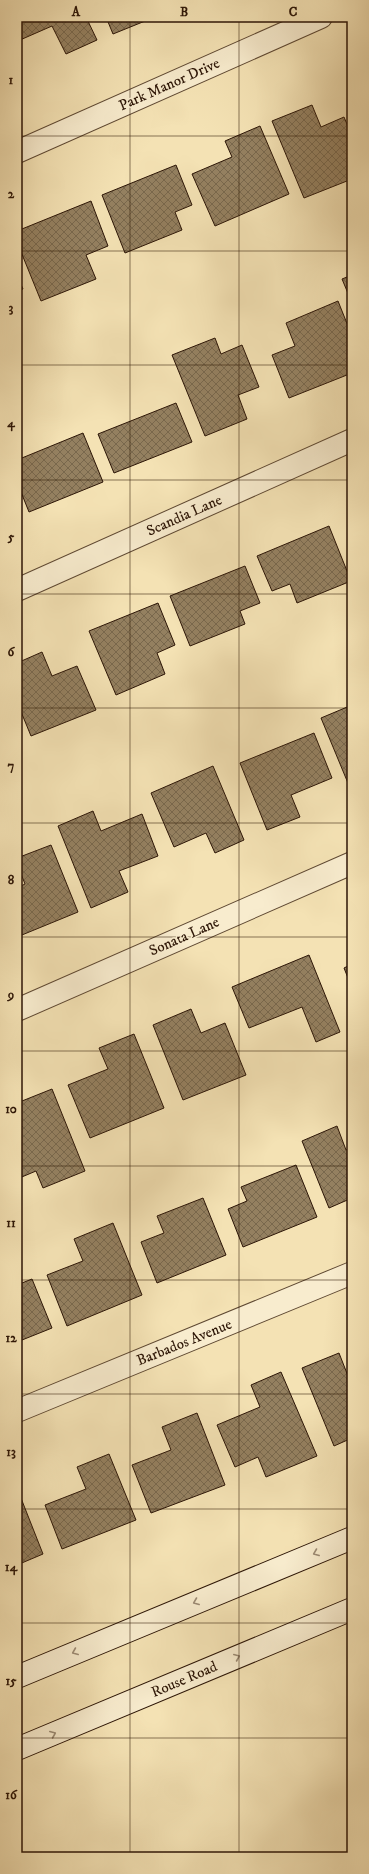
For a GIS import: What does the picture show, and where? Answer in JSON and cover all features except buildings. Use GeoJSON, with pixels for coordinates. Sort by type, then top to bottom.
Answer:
{"type":"FeatureCollection","features":[{"type":"Feature","properties":{"kind":"street","name":"Park Manor Drive"},"geometry":{"type":"LineString","coordinates":[[17,152],[320,17]]}},
{"type":"Feature","properties":{"kind":"street","name":"Scandia Lane"},"geometry":{"type":"LineString","coordinates":[[17,590],[352,440]]}},
{"type":"Feature","properties":{"kind":"street","name":"Sonata Lane"},"geometry":{"type":"LineString","coordinates":[[17,1010],[352,863]]}},
{"type":"Feature","properties":{"kind":"street","name":"Barbados Avenue"},"geometry":{"type":"LineString","coordinates":[[17,1411],[352,1273]]}},
{"type":"Feature","properties":{"kind":"street"},"geometry":{"type":"LineString","coordinates":[[17,1677],[352,1538]]}},
{"type":"Feature","properties":{"kind":"street","name":"Rouse Road"},"geometry":{"type":"LineString","coordinates":[[17,1749],[352,1609]]}}]}
